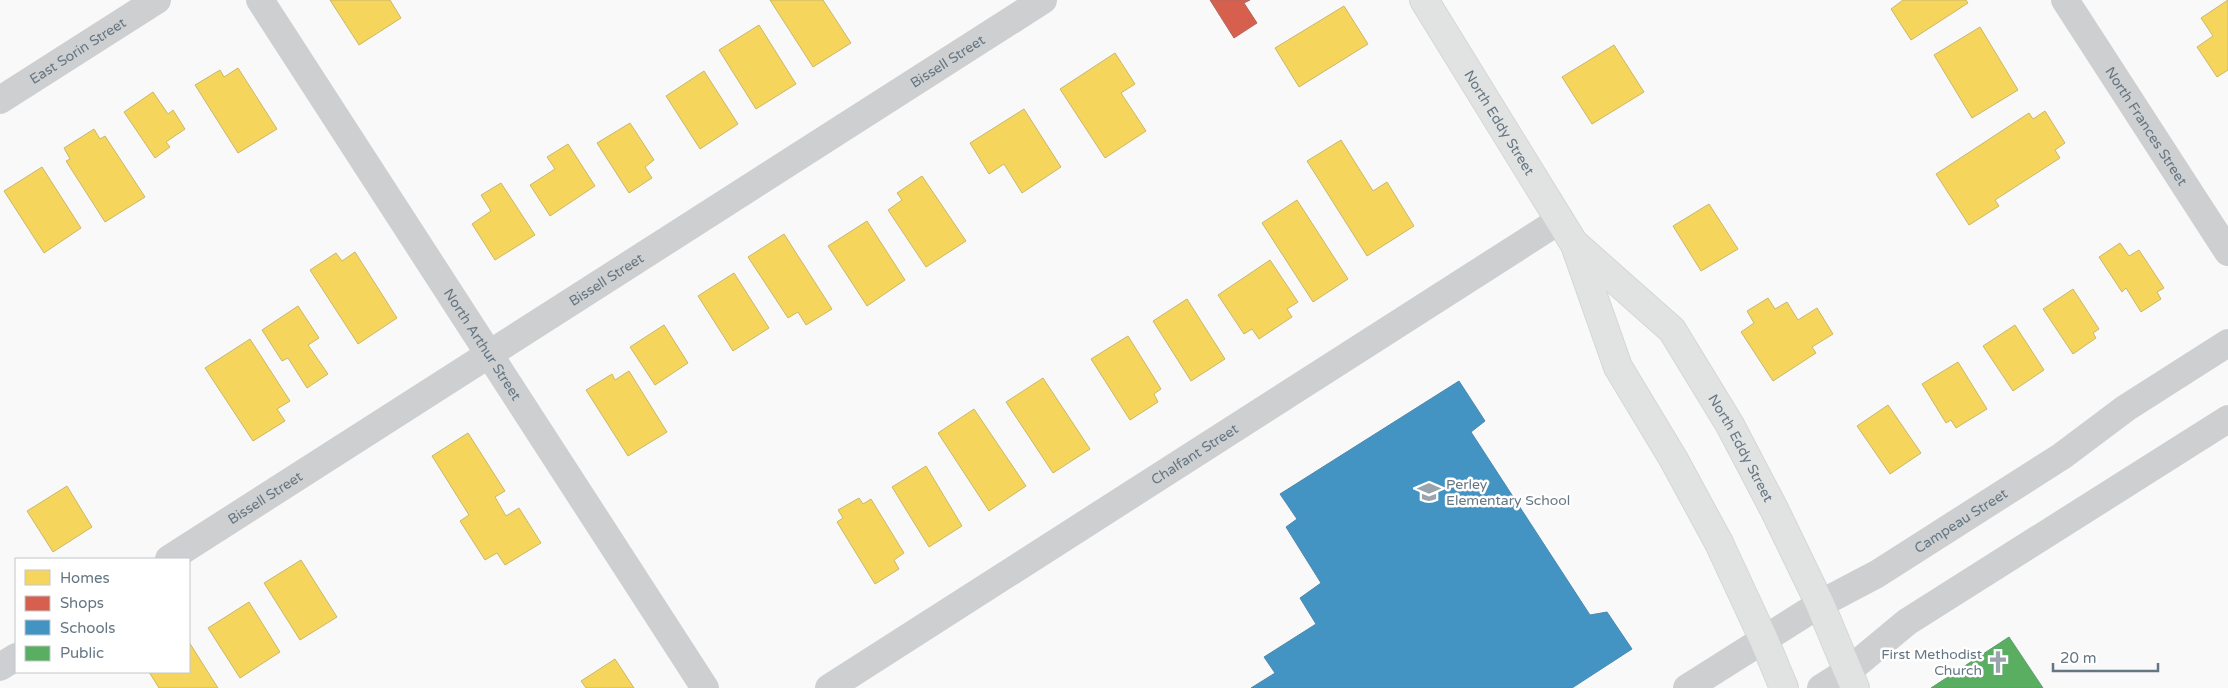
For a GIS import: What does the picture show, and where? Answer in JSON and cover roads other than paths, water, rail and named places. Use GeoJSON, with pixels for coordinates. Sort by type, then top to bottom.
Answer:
{"type":"FeatureCollection","features":[{"type":"Feature","properties":{"kind":"main road","name":"North Eddy Street"},"geometry":{"type":"LineString","coordinates":[[1424,0],[1575,245],[1618,367],[1674,460],[1714,535],[1764,640],[1784,688]]}},
{"type":"Feature","properties":{"kind":"main road","name":"North Eddy Street"},"geometry":{"type":"LineString","coordinates":[[1575,245],[1672,330],[1730,425],[1820,604],[1852,679]]}},
{"type":"Feature","properties":{"kind":"street","name":"East Sorin Street"},"geometry":{"type":"LineString","coordinates":[[0,100],[157,0]]}},
{"type":"Feature","properties":{"kind":"street","name":"North Arthur Street"},"geometry":{"type":"LineString","coordinates":[[260,0],[705,688]]}},
{"type":"Feature","properties":{"kind":"street","name":"Bissell Street"},"geometry":{"type":"LineString","coordinates":[[171,558],[1043,0]]}},
{"type":"Feature","properties":{"kind":"street","name":"North Frances Street"},"geometry":{"type":"LineString","coordinates":[[2065,0],[2228,252]]}},
{"type":"Feature","properties":{"kind":"street","name":"Chalfant Street"},"geometry":{"type":"LineString","coordinates":[[828,688],[1560,220]]}},
{"type":"Feature","properties":{"kind":"street","name":"Campeau Street"},"geometry":{"type":"LineString","coordinates":[[1687,688],[1820,604],[1877,574],[2062,456],[2126,408],[2228,343]]}},
{"type":"Feature","properties":{"kind":"street"},"geometry":{"type":"LineString","coordinates":[[1821,688],[1852,679],[1907,622],[2228,419]]}},
{"type":"Feature","properties":{"kind":"street"},"geometry":{"type":"LineString","coordinates":[[0,667],[15,658]]}},
{"type":"Feature","properties":{"kind":"place","name":"Perley Elementary School"},"geometry":{"type":"Point","coordinates":[1429,492]}},
{"type":"Feature","properties":{"kind":"place","name":"First Methodist Church"},"geometry":{"type":"Point","coordinates":[1998,662]}}]}
